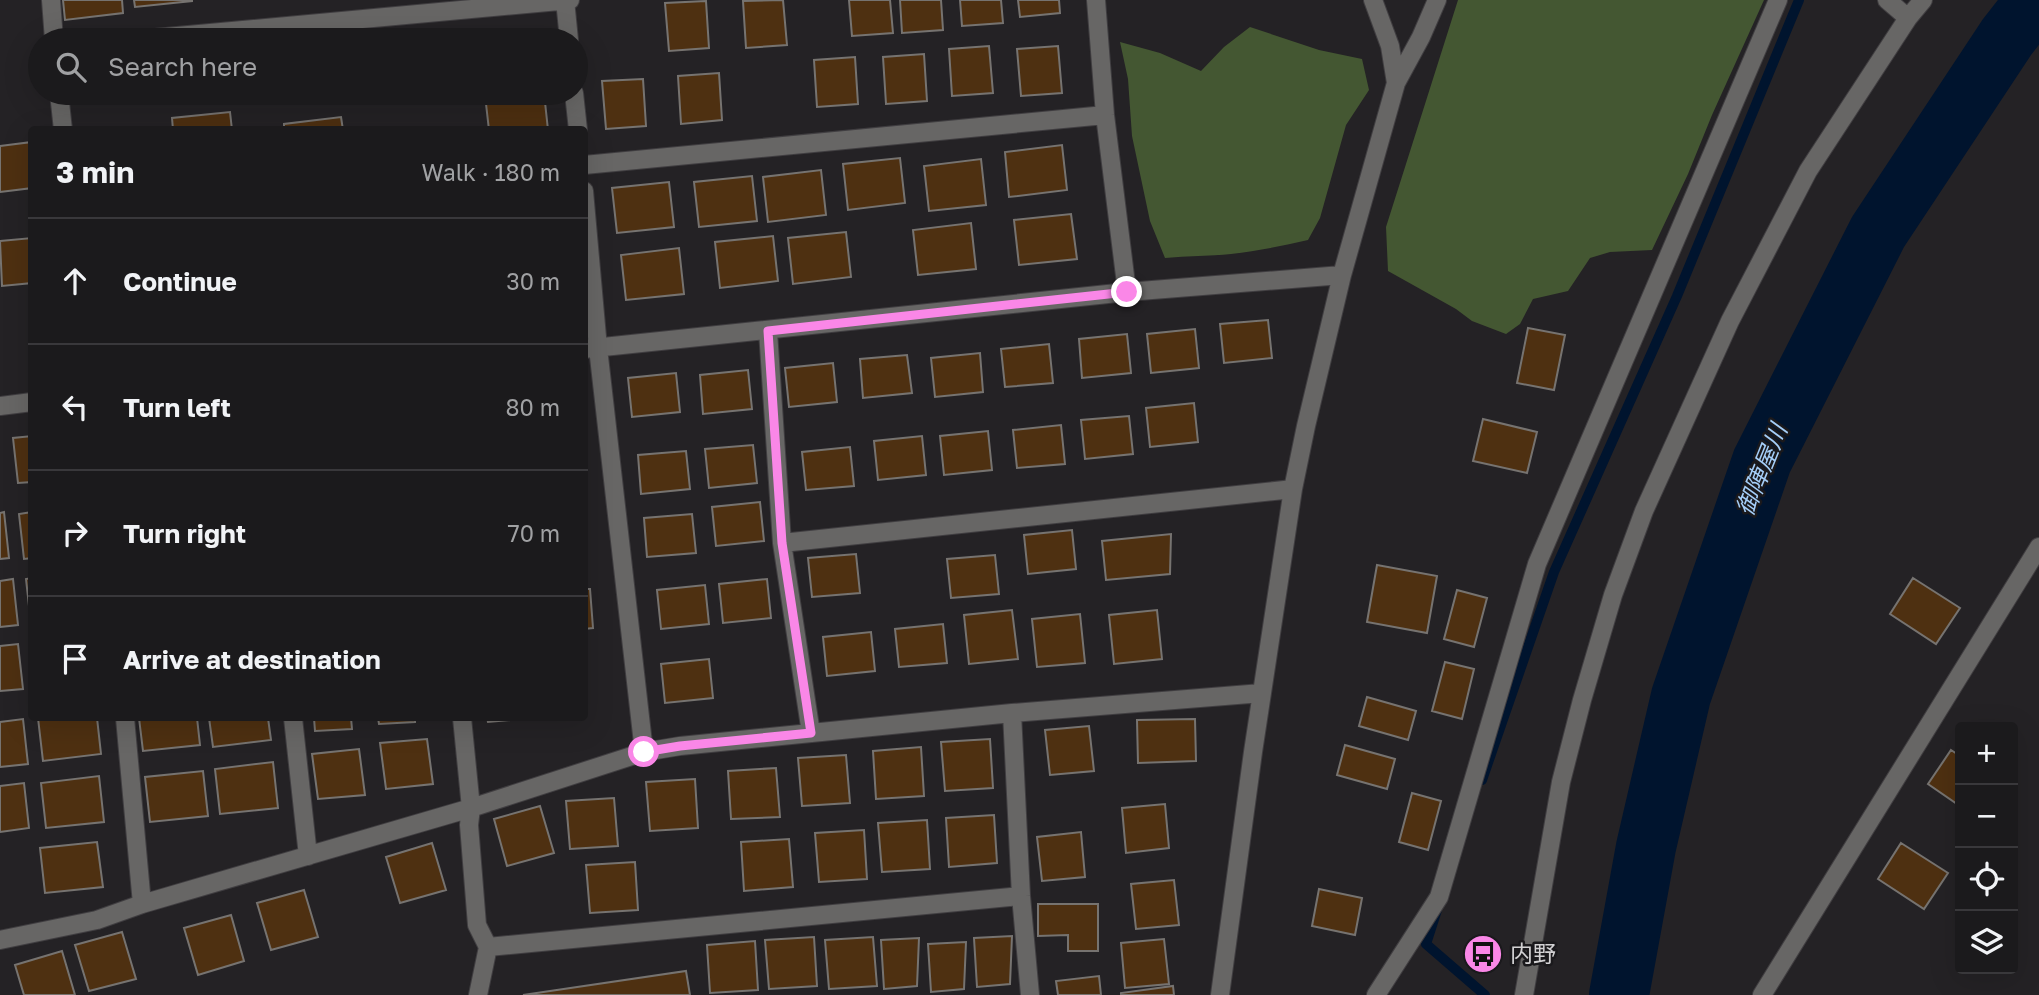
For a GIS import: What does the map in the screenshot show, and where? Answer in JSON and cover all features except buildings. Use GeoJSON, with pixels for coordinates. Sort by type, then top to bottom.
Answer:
{"type":"FeatureCollection","features":[{"type":"Feature","properties":{"kind":"street"},"geometry":{"type":"LineString","coordinates":[[51,0],[53,28]]}},
{"type":"Feature","properties":{"kind":"street"},"geometry":{"type":"LineString","coordinates":[[565,0],[568,28]]}},
{"type":"Feature","properties":{"kind":"street"},"geometry":{"type":"LineString","coordinates":[[263,28],[570,0]]}},
{"type":"Feature","properties":{"kind":"street"},"geometry":{"type":"LineString","coordinates":[[1096,0],[1105,115],[1127,292]]}},
{"type":"Feature","properties":{"kind":"street"},"geometry":{"type":"LineString","coordinates":[[1373,0],[1390,46],[1396,83]]}},
{"type":"Feature","properties":{"kind":"street"},"geometry":{"type":"LineString","coordinates":[[1220,995],[1262,693],[1293,489],[1306,426],[1342,275],[1396,83],[1437,0]]}},
{"type":"Feature","properties":{"kind":"street"},"geometry":{"type":"LineString","coordinates":[[1376,995],[1438,897],[1537,564],[1777,0]]}},
{"type":"Feature","properties":{"kind":"street"},"geometry":{"type":"LineString","coordinates":[[1888,0],[1908,18]]}},
{"type":"Feature","properties":{"kind":"street"},"geometry":{"type":"LineString","coordinates":[[1524,995],[1561,782],[1613,595],[1644,511],[1730,321],[1808,170],[1908,18],[1923,0]]}},
{"type":"Feature","properties":{"kind":"street"},"geometry":{"type":"LineString","coordinates":[[60,105],[63,126]]}},
{"type":"Feature","properties":{"kind":"street"},"geometry":{"type":"LineString","coordinates":[[576,105],[578,126]]}},
{"type":"Feature","properties":{"kind":"street"},"geometry":{"type":"LineString","coordinates":[[588,165],[1105,115]]}},
{"type":"Feature","properties":{"kind":"street"},"geometry":{"type":"LineString","coordinates":[[591,348],[1127,292],[1342,275]]}},
{"type":"Feature","properties":{"kind":"street"},"geometry":{"type":"LineString","coordinates":[[588,281],[591,348],[644,752]]}},
{"type":"Feature","properties":{"kind":"street"},"geometry":{"type":"LineString","coordinates":[[768,331],[782,543],[811,733]]}},
{"type":"Feature","properties":{"kind":"street"},"geometry":{"type":"LineString","coordinates":[[0,406],[28,402]]}},
{"type":"Feature","properties":{"kind":"street"},"geometry":{"type":"LineString","coordinates":[[782,543],[1293,489]]}},
{"type":"Feature","properties":{"kind":"street"},"geometry":{"type":"LineString","coordinates":[[1762,995],[2039,547]]}},
{"type":"Feature","properties":{"kind":"street"},"geometry":{"type":"LineString","coordinates":[[0,940],[97,919],[471,808],[644,752],[680,746],[1012,713],[1262,693]]}},
{"type":"Feature","properties":{"kind":"street"},"geometry":{"type":"LineString","coordinates":[[1012,713],[1021,896],[1030,995]]}},
{"type":"Feature","properties":{"kind":"street"},"geometry":{"type":"LineString","coordinates":[[125,721],[142,904]]}},
{"type":"Feature","properties":{"kind":"street"},"geometry":{"type":"LineString","coordinates":[[293,721],[308,856]]}},
{"type":"Feature","properties":{"kind":"street"},"geometry":{"type":"LineString","coordinates":[[462,721],[471,808],[469,825],[477,925],[488,947],[478,995]]}},
{"type":"Feature","properties":{"kind":"street"},"geometry":{"type":"LineString","coordinates":[[488,947],[1021,896]]}},
{"type":"Feature","properties":{"kind":"green space"},"geometry":{"type":"Polygon","coordinates":[[[1458,0],[1764,0],[1652,250],[1610,252],[1590,258],[1568,291],[1533,299],[1520,324],[1506,334],[1472,321],[1456,309],[1388,271],[1386,227],[1458,0]]]}},
{"type":"Feature","properties":{"kind":"green space"},"geometry":{"type":"Polygon","coordinates":[[[1250,27],[1319,50],[1362,59],[1369,90],[1346,125],[1320,218],[1308,240],[1241,253],[1165,258],[1150,221],[1132,136],[1128,79],[1120,42],[1160,53],[1201,71],[1224,47],[1250,27]]]}},
{"type":"Feature","properties":{"kind":"waterway"},"geometry":{"type":"LineString","coordinates":[[1482,780],[1554,572],[1677,296],[1799,0]]}},
{"type":"Feature","properties":{"kind":"waterway","name":"御陣屋川"},"geometry":{"type":"LineString","coordinates":[[1619,995],[1646,847],[1681,696],[1762,461],[1878,232],[2007,37],[2036,0]]}},
{"type":"Feature","properties":{"kind":"waterway"},"geometry":{"type":"LineString","coordinates":[[1437,910],[1426,944],[1485,995]]}},
{"type":"Feature","properties":{"kind":"place","name":"内野"},"geometry":{"type":"Point","coordinates":[1483,954]}},
{"type":"Feature","properties":{"kind":"route"},"geometry":{"type":"LineString","coordinates":[[644,752],[811,733],[782,543],[768,331],[1127,292]]}}]}
